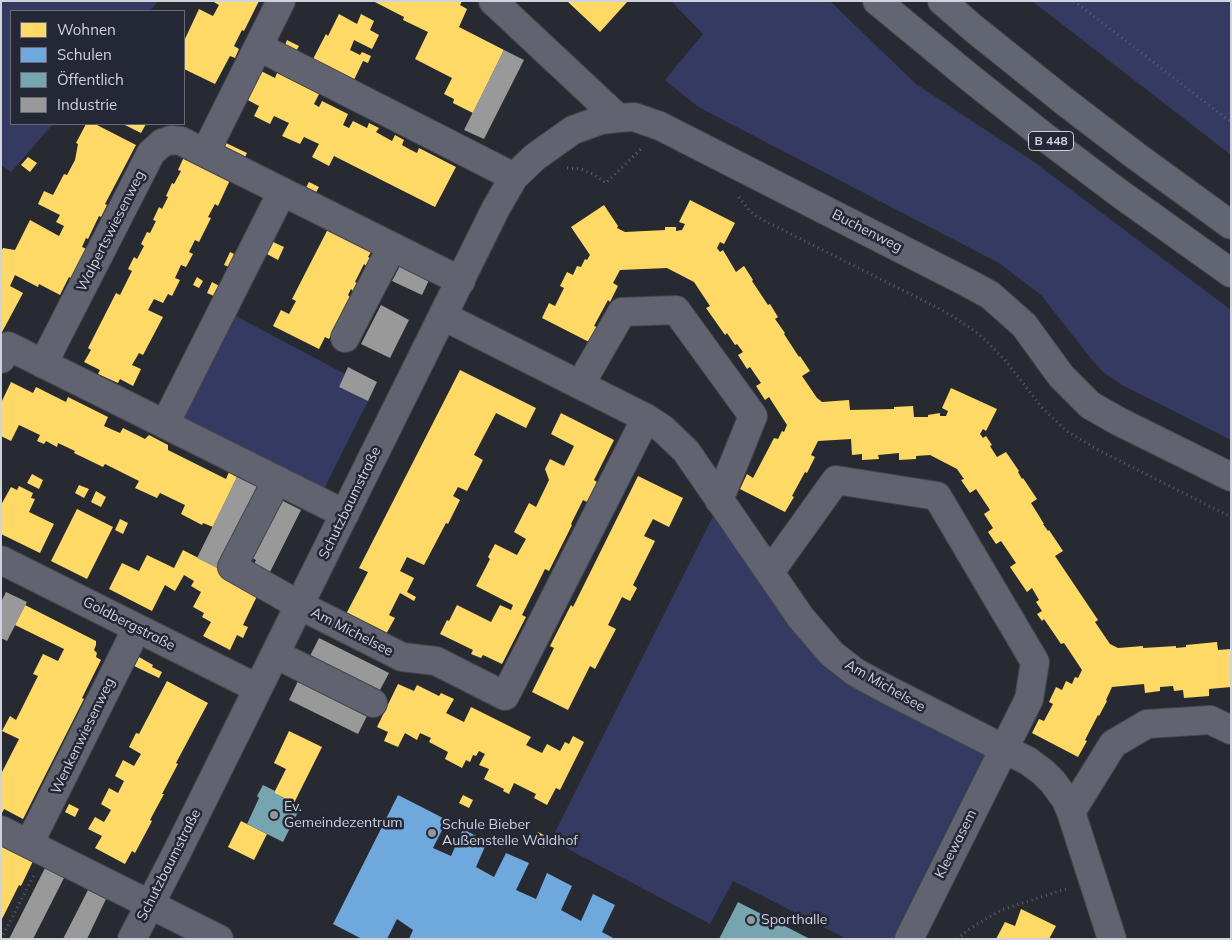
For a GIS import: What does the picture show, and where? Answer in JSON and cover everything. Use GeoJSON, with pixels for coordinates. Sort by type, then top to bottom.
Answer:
{"type":"FeatureCollection","features":[{"type":"Feature","properties":{"kind":"main road","name":"B 448"},"geometry":{"type":"LineString","coordinates":[[877,1],[1046,138],[1231,273]]}},
{"type":"Feature","properties":{"kind":"main road","name":"B 448"},"geometry":{"type":"LineString","coordinates":[[942,1],[1064,101],[1231,225]]}},
{"type":"Feature","properties":{"kind":"street"},"geometry":{"type":"LineString","coordinates":[[205,153],[282,1]]}},
{"type":"Feature","properties":{"kind":"street"},"geometry":{"type":"LineString","coordinates":[[493,1],[618,118]]}},
{"type":"Feature","properties":{"kind":"street"},"geometry":{"type":"LineString","coordinates":[[259,47],[514,177]]}},
{"type":"Feature","properties":{"kind":"street","name":"Buchenweg"},"geometry":{"type":"LineString","coordinates":[[618,118],[634,117],[660,126],[968,282],[990,295],[1024,325],[1061,376],[1090,405],[1231,478]]}},
{"type":"Feature","properties":{"kind":"street","name":"Schutzbaumstraße"},"geometry":{"type":"LineString","coordinates":[[132,939],[496,208],[514,177],[535,157],[573,130],[601,120],[618,118]]}},
{"type":"Feature","properties":{"kind":"street","name":"Walpertswiesenweg"},"geometry":{"type":"LineString","coordinates":[[43,364],[151,153],[162,143],[171,140],[181,142],[205,153],[461,281]]}},
{"type":"Feature","properties":{"kind":"street"},"geometry":{"type":"LineString","coordinates":[[165,424],[282,192]]}},
{"type":"Feature","properties":{"kind":"street"},"geometry":{"type":"LineString","coordinates":[[345,338],[392,246]]}},
{"type":"Feature","properties":{"kind":"street"},"geometry":{"type":"LineString","coordinates":[[580,385],[622,312],[676,310],[753,416],[719,500]]}},
{"type":"Feature","properties":{"kind":"street","name":"Am Michelsee"},"geometry":{"type":"LineString","coordinates":[[443,316],[646,418],[662,429],[686,451],[801,618],[832,654],[855,672],[1028,761],[1043,772],[1066,800],[1071,812],[1112,939]]}},
{"type":"Feature","properties":{"kind":"street"},"geometry":{"type":"LineString","coordinates":[[1,360],[8,346],[345,514]]}},
{"type":"Feature","properties":{"kind":"street","name":"Am Michelsee"},"geometry":{"type":"LineString","coordinates":[[299,605],[402,657],[436,661],[504,696],[646,418]]}},
{"type":"Feature","properties":{"kind":"street"},"geometry":{"type":"LineString","coordinates":[[277,480],[232,567],[299,605]]}},
{"type":"Feature","properties":{"kind":"street","name":"Kleewasem"},"geometry":{"type":"LineString","coordinates":[[770,572],[836,480],[937,496],[1035,662],[1029,699],[909,939]]}},
{"type":"Feature","properties":{"kind":"street","name":"Goldbergstraße"},"geometry":{"type":"LineString","coordinates":[[1,560],[257,688]]}},
{"type":"Feature","properties":{"kind":"street","name":"Wenkenwiesenweg"},"geometry":{"type":"LineString","coordinates":[[37,848],[137,628]]}},
{"type":"Feature","properties":{"kind":"street"},"geometry":{"type":"LineString","coordinates":[[275,654],[373,703]]}},
{"type":"Feature","properties":{"kind":"street"},"geometry":{"type":"LineString","coordinates":[[1071,812],[1113,744],[1147,724],[1210,720],[1231,730]]}},
{"type":"Feature","properties":{"kind":"street"},"geometry":{"type":"LineString","coordinates":[[1,830],[219,939]]}},
{"type":"Feature","properties":{"kind":"path"},"geometry":{"type":"LineString","coordinates":[[1074,1],[1231,122]]}},
{"type":"Feature","properties":{"kind":"path"},"geometry":{"type":"LineString","coordinates":[[564,168],[581,169],[593,174],[606,183],[647,144]]}},
{"type":"Feature","properties":{"kind":"path"},"geometry":{"type":"LineString","coordinates":[[736,193],[749,210],[757,216],[936,306],[980,335],[1005,360],[1043,409],[1068,432],[1100,451],[1231,517]]}},
{"type":"Feature","properties":{"kind":"path"},"geometry":{"type":"LineString","coordinates":[[1,939],[37,848]]}},
{"type":"Feature","properties":{"kind":"path"},"geometry":{"type":"LineString","coordinates":[[957,939],[1001,910],[1094,881]]}},
{"type":"Feature","properties":{"kind":"shaded area"},"geometry":{"type":"Polygon","coordinates":[[[1,1],[158,1],[151,10],[10,10],[10,125],[52,125],[11,172],[1,165],[1,1]]]}},
{"type":"Feature","properties":{"kind":"shaded area"},"geometry":{"type":"Polygon","coordinates":[[[671,1],[830,1],[916,84],[1034,162],[1231,310],[1231,440],[1122,385],[1103,372],[1041,295],[999,263],[697,106],[665,80],[703,34],[671,1]]]}},
{"type":"Feature","properties":{"kind":"shaded area"},"geometry":{"type":"Polygon","coordinates":[[[1032,1],[1231,1],[1231,155],[1032,1]]]}},
{"type":"Feature","properties":{"kind":"shaded area"},"geometry":{"type":"Polygon","coordinates":[[[232,314],[345,374],[339,387],[368,401],[322,493],[179,421],[232,314]]]}},
{"type":"Feature","properties":{"kind":"shaded area"},"geometry":{"type":"Polygon","coordinates":[[[713,516],[799,631],[989,748],[896,939],[847,939],[733,881],[710,924],[551,840],[713,516]]]}},
{"type":"Feature","properties":{"kind":"building: Wohnen"},"geometry":{"type":"Polygon","coordinates":[[[212,1],[259,1],[234,46],[239,49],[235,58],[230,56],[215,84],[185,69],[185,39],[199,9],[213,16],[219,5],[212,1]]]}},
{"type":"Feature","properties":{"kind":"building: Wohnen"},"geometry":{"type":"Polygon","coordinates":[[[373,1],[462,1],[460,5],[467,9],[459,27],[504,50],[473,113],[453,103],[454,99],[444,94],[452,78],[415,59],[428,32],[403,20],[404,17],[373,1]]]}},
{"type":"Feature","properties":{"kind":"building: Wohnen"},"geometry":{"type":"Polygon","coordinates":[[[567,1],[628,1],[600,32],[567,1]]]}},
{"type":"Feature","properties":{"kind":"building: Wohnen"},"geometry":{"type":"Polygon","coordinates":[[[339,14],[357,24],[361,14],[374,21],[370,30],[379,35],[372,49],[354,40],[350,50],[360,55],[362,52],[371,56],[368,63],[363,61],[353,82],[328,70],[330,67],[313,59],[339,14]]]}},
{"type":"Feature","properties":{"kind":"building: Wohnen"},"geometry":{"type":"Polygon","coordinates":[[[287,40],[299,46],[294,55],[283,50],[287,40]]]}},
{"type":"Feature","properties":{"kind":"building: Wohnen"},"geometry":{"type":"Polygon","coordinates":[[[259,70],[275,78],[277,73],[319,94],[314,104],[319,107],[322,101],[348,114],[343,125],[349,128],[353,121],[367,128],[369,123],[379,128],[376,132],[392,141],[395,135],[404,140],[402,145],[409,149],[417,153],[419,148],[456,167],[435,207],[334,156],[329,166],[312,157],[319,144],[304,137],[300,144],[282,136],[289,123],[274,116],[270,124],[254,116],[259,106],[244,98],[259,70]]]}},
{"type":"Feature","properties":{"kind":"building: Wohnen"},"geometry":{"type":"Polygon","coordinates":[[[85,125],[97,125],[136,145],[105,204],[107,205],[101,217],[99,216],[88,239],[86,238],[82,247],[89,250],[74,280],[69,277],[60,295],[39,284],[38,287],[15,275],[10,286],[23,293],[1,334],[1,252],[3,248],[15,250],[30,220],[59,236],[64,226],[56,222],[60,215],[38,204],[44,191],[53,195],[64,174],[67,175],[75,160],[78,144],[76,143],[85,125]]]}},
{"type":"Feature","properties":{"kind":"building: Wohnen"},"geometry":{"type":"Polygon","coordinates":[[[125,125],[145,125],[141,133],[125,125]]]}},
{"type":"Feature","properties":{"kind":"building: Wohnen"},"geometry":{"type":"Polygon","coordinates":[[[226,143],[247,153],[242,163],[221,152],[226,143]]]}},
{"type":"Feature","properties":{"kind":"building: Wohnen"},"geometry":{"type":"Polygon","coordinates":[[[28,157],[37,163],[30,172],[21,165],[28,157]]]}},
{"type":"Feature","properties":{"kind":"building: Wohnen"},"geometry":{"type":"Polygon","coordinates":[[[184,157],[230,180],[218,206],[215,204],[208,217],[211,218],[199,242],[195,240],[189,252],[193,254],[186,267],[181,265],[175,278],[180,280],[172,296],[168,294],[163,303],[154,299],[148,310],[163,317],[143,355],[139,353],[132,365],[141,369],[133,386],[120,379],[118,383],[98,374],[100,370],[84,362],[91,350],[88,348],[116,293],[120,295],[132,271],[128,269],[134,257],[137,259],[144,246],[141,244],[147,232],[150,233],[156,221],[153,220],[159,207],[162,209],[172,183],[174,184],[181,171],[178,170],[184,157]]]}},
{"type":"Feature","properties":{"kind":"building: Wohnen"},"geometry":{"type":"Polygon","coordinates":[[[309,182],[319,187],[313,198],[303,193],[309,182]]]}},
{"type":"Feature","properties":{"kind":"building: Wohnen"},"geometry":{"type":"Polygon","coordinates":[[[690,200],[735,223],[724,244],[720,242],[717,248],[720,252],[723,250],[736,272],[744,266],[768,305],[770,304],[778,317],[775,319],[810,371],[802,376],[817,398],[822,402],[849,400],[850,410],[894,409],[894,407],[913,406],[914,417],[928,417],[928,415],[940,413],[940,416],[946,416],[948,411],[942,408],[951,388],[997,409],[986,431],[983,429],[980,434],[983,438],[986,436],[997,457],[1006,452],[1022,479],[1037,499],[1031,503],[1043,524],[1063,551],[1055,556],[1098,620],[1095,622],[1110,644],[1118,648],[1176,646],[1176,648],[1186,647],[1186,645],[1217,642],[1218,650],[1231,649],[1231,687],[1209,689],[1209,696],[1184,698],[1183,690],[1174,691],[1173,686],[1160,687],[1160,691],[1145,693],[1144,684],[1112,687],[1107,701],[1085,740],[1087,741],[1078,757],[1032,733],[1039,719],[1044,721],[1053,704],[1049,702],[1056,687],[1062,690],[1066,681],[1072,684],[1075,677],[1078,678],[1082,670],[1064,643],[1061,644],[1044,619],[1042,621],[1037,614],[1042,611],[1036,602],[1039,600],[1032,588],[1027,592],[1010,567],[1016,563],[1001,541],[996,544],[988,532],[993,528],[984,514],[990,510],[976,489],[970,493],[961,480],[964,479],[957,469],[930,455],[916,456],[916,459],[899,460],[899,453],[878,455],[879,459],[862,460],[862,454],[852,455],[851,439],[818,441],[811,455],[815,457],[807,473],[805,472],[785,512],[740,489],[747,474],[753,478],[774,438],[778,439],[787,425],[769,397],[765,400],[756,386],[761,383],[750,367],[747,369],[738,355],[743,352],[737,344],[735,345],[727,333],[725,335],[706,308],[710,306],[694,282],[667,268],[620,270],[613,283],[618,286],[594,326],[597,327],[589,342],[542,318],[549,303],[555,306],[564,288],[560,286],[567,272],[573,275],[577,266],[581,267],[585,259],[587,260],[590,255],[571,227],[604,205],[618,226],[617,228],[625,232],[665,230],[665,227],[676,227],[676,231],[682,230],[685,224],[679,222],[690,200]]]}},
{"type":"Feature","properties":{"kind":"building: Wohnen"},"geometry":{"type":"Polygon","coordinates":[[[330,225],[374,247],[368,257],[370,258],[366,266],[364,264],[355,282],[357,283],[353,291],[351,289],[348,295],[350,297],[329,339],[325,337],[319,349],[273,326],[281,310],[289,314],[296,301],[292,299],[330,225]]]}},
{"type":"Feature","properties":{"kind":"building: Wohnen"},"geometry":{"type":"Polygon","coordinates":[[[271,241],[284,247],[278,260],[265,253],[271,241]]]}},
{"type":"Feature","properties":{"kind":"building: Wohnen"},"geometry":{"type":"Polygon","coordinates":[[[230,252],[240,257],[234,269],[224,265],[230,252]]]}},
{"type":"Feature","properties":{"kind":"building: Wohnen"},"geometry":{"type":"Polygon","coordinates":[[[197,277],[203,281],[199,288],[193,285],[197,277]]]}},
{"type":"Feature","properties":{"kind":"building: Wohnen"},"geometry":{"type":"Polygon","coordinates":[[[212,282],[223,288],[218,298],[207,293],[212,282]]]}},
{"type":"Feature","properties":{"kind":"building: Wohnen"},"geometry":{"type":"Polygon","coordinates":[[[460,370],[536,408],[526,428],[496,413],[474,455],[483,460],[467,491],[458,487],[453,496],[460,500],[424,565],[407,557],[400,571],[414,578],[407,592],[416,597],[414,601],[400,593],[389,615],[395,618],[385,636],[345,616],[368,572],[359,568],[460,370]]]}},
{"type":"Feature","properties":{"kind":"building: Wohnen"},"geometry":{"type":"Polygon","coordinates":[[[11,382],[33,393],[36,387],[66,402],[68,397],[108,417],[104,426],[120,433],[123,428],[145,439],[149,435],[168,445],[168,450],[226,479],[229,472],[237,477],[213,527],[203,523],[202,525],[181,514],[185,505],[160,493],[157,498],[135,488],[139,481],[105,464],[103,467],[58,443],[57,447],[46,441],[44,444],[37,441],[40,435],[19,425],[11,441],[1,436],[1,403],[11,382]]]}},
{"type":"Feature","properties":{"kind":"building: Wohnen"},"geometry":{"type":"Polygon","coordinates":[[[561,413],[614,440],[594,480],[597,482],[587,502],[583,500],[549,571],[545,569],[522,615],[526,617],[502,664],[483,655],[481,658],[471,654],[473,650],[440,634],[457,605],[491,622],[500,605],[511,610],[513,605],[476,586],[490,559],[488,557],[495,544],[517,555],[526,539],[514,532],[529,503],[536,507],[549,480],[545,469],[550,459],[564,466],[574,446],[551,434],[561,413]]]}},
{"type":"Feature","properties":{"kind":"building: Wohnen"},"geometry":{"type":"Polygon","coordinates":[[[32,474],[43,480],[39,489],[27,483],[32,474]]]}},
{"type":"Feature","properties":{"kind":"building: Wohnen"},"geometry":{"type":"Polygon","coordinates":[[[638,476],[683,498],[669,527],[653,519],[644,536],[655,541],[633,585],[637,588],[630,601],[622,597],[608,625],[616,629],[595,669],[590,666],[568,710],[532,692],[554,648],[550,646],[571,605],[573,607],[638,476]]]}},
{"type":"Feature","properties":{"kind":"building: Wohnen"},"geometry":{"type":"Polygon","coordinates":[[[79,485],[89,489],[84,498],[75,493],[79,485]]]}},
{"type":"Feature","properties":{"kind":"building: Wohnen"},"geometry":{"type":"Polygon","coordinates":[[[19,486],[33,493],[31,498],[35,499],[29,512],[54,524],[40,553],[1,534],[1,505],[11,487],[17,490],[19,486]]]}},
{"type":"Feature","properties":{"kind":"building: Wohnen"},"geometry":{"type":"Polygon","coordinates":[[[96,491],[106,497],[101,507],[91,502],[96,491]]]}},
{"type":"Feature","properties":{"kind":"building: Wohnen"},"geometry":{"type":"Polygon","coordinates":[[[77,509],[113,527],[87,579],[51,561],[77,509]]]}},
{"type":"Feature","properties":{"kind":"building: Wohnen"},"geometry":{"type":"Polygon","coordinates":[[[120,519],[128,523],[123,534],[115,530],[120,519]]]}},
{"type":"Feature","properties":{"kind":"building: Wohnen"},"geometry":{"type":"Polygon","coordinates":[[[183,550],[260,590],[243,625],[248,627],[243,638],[237,635],[230,650],[203,636],[211,622],[202,617],[204,613],[193,607],[201,592],[191,586],[194,581],[184,575],[175,591],[165,585],[152,611],[109,589],[122,563],[139,571],[147,555],[174,568],[183,550]]]}},
{"type":"Feature","properties":{"kind":"building: Wohnen"},"geometry":{"type":"Polygon","coordinates":[[[25,605],[96,641],[94,650],[97,653],[96,657],[101,660],[82,698],[84,699],[23,819],[4,809],[1,815],[1,774],[19,739],[2,731],[10,716],[16,720],[38,676],[33,674],[43,654],[58,661],[64,649],[15,625],[25,605]]]}},
{"type":"Feature","properties":{"kind":"building: Wohnen"},"geometry":{"type":"Polygon","coordinates":[[[139,657],[162,672],[159,678],[134,666],[139,657]]]}},
{"type":"Feature","properties":{"kind":"building: Wohnen"},"geometry":{"type":"Polygon","coordinates":[[[167,681],[208,703],[176,763],[178,764],[150,820],[152,821],[135,853],[132,851],[125,864],[95,848],[102,836],[88,829],[95,817],[104,822],[111,810],[101,804],[109,788],[118,793],[124,781],[115,776],[123,760],[134,766],[141,754],[129,747],[136,733],[139,734],[167,681]]]}},
{"type":"Feature","properties":{"kind":"building: Wohnen"},"geometry":{"type":"Polygon","coordinates":[[[398,684],[414,691],[417,685],[439,696],[441,693],[454,699],[446,713],[464,722],[471,707],[531,737],[526,745],[542,753],[547,744],[560,751],[565,742],[569,744],[573,736],[584,742],[560,790],[556,788],[547,805],[534,798],[536,794],[514,783],[509,794],[503,791],[504,789],[484,779],[489,769],[479,765],[485,754],[479,751],[476,756],[473,755],[470,762],[466,760],[462,768],[445,759],[448,752],[429,742],[431,738],[420,733],[417,740],[405,733],[398,747],[384,741],[388,732],[377,727],[398,684]]]}},
{"type":"Feature","properties":{"kind":"building: Wohnen"},"geometry":{"type":"Polygon","coordinates":[[[289,731],[322,747],[294,803],[274,793],[286,769],[274,763],[289,731]]]}},
{"type":"Feature","properties":{"kind":"building: Wohnen"},"geometry":{"type":"Polygon","coordinates":[[[463,795],[473,800],[469,808],[459,803],[463,795]]]}},
{"type":"Feature","properties":{"kind":"building: Wohnen"},"geometry":{"type":"Polygon","coordinates":[[[69,804],[79,809],[75,817],[65,812],[69,804]]]}},
{"type":"Feature","properties":{"kind":"building: Wohnen"},"geometry":{"type":"Polygon","coordinates":[[[241,821],[267,834],[254,860],[228,847],[241,821]]]}},
{"type":"Feature","properties":{"kind":"building: Wohnen"},"geometry":{"type":"Polygon","coordinates":[[[538,832],[549,838],[544,848],[533,842],[538,832]]]}},
{"type":"Feature","properties":{"kind":"building: Wohnen"},"geometry":{"type":"Polygon","coordinates":[[[1,843],[34,859],[1,921],[1,843]]]}},
{"type":"Feature","properties":{"kind":"building: Wohnen"},"geometry":{"type":"Polygon","coordinates":[[[1021,909],[1056,926],[1049,939],[996,939],[1005,922],[1015,926],[1021,909]]]}},
{"type":"Feature","properties":{"kind":"building: Schulen"},"geometry":{"type":"Polygon","coordinates":[[[398,795],[447,820],[433,848],[451,856],[463,829],[487,842],[476,867],[494,877],[506,853],[529,863],[516,890],[536,899],[547,873],[572,886],[561,910],[581,921],[593,894],[615,905],[602,932],[615,939],[409,939],[413,930],[397,919],[387,939],[362,939],[333,924],[398,795]]]}},
{"type":"Feature","properties":{"kind":"building: Öffentlich","name":"Ev. Gemeindezentrum"},"geometry":{"type":"Polygon","coordinates":[[[263,785],[275,791],[274,793],[301,806],[283,842],[247,824],[263,785]]]}},
{"type":"Feature","properties":{"kind":"building: Öffentlich","name":"Sporthalle"},"geometry":{"type":"Polygon","coordinates":[[[738,902],[810,939],[719,939],[738,902]]]}},
{"type":"Feature","properties":{"kind":"building: Industrie"},"geometry":{"type":"Polygon","coordinates":[[[504,50],[524,60],[484,139],[464,130],[504,50]]]}},
{"type":"Feature","properties":{"kind":"building: Industrie"},"geometry":{"type":"Polygon","coordinates":[[[402,262],[431,276],[422,295],[392,281],[402,262]]]}},
{"type":"Feature","properties":{"kind":"building: Industrie"},"geometry":{"type":"Polygon","coordinates":[[[381,305],[409,320],[390,358],[361,344],[381,305]]]}},
{"type":"Feature","properties":{"kind":"building: Industrie"},"geometry":{"type":"Polygon","coordinates":[[[348,367],[377,382],[368,401],[339,387],[348,367]]]}},
{"type":"Feature","properties":{"kind":"building: Industrie"},"geometry":{"type":"Polygon","coordinates":[[[237,477],[258,487],[217,568],[197,558],[237,477]]]}},
{"type":"Feature","properties":{"kind":"building: Industrie"},"geometry":{"type":"Polygon","coordinates":[[[281,500],[301,510],[268,576],[252,568],[256,560],[252,558],[281,500]]]}},
{"type":"Feature","properties":{"kind":"building: Industrie"},"geometry":{"type":"Polygon","coordinates":[[[6,592],[27,602],[7,641],[1,638],[1,602],[6,592]]]}},
{"type":"Feature","properties":{"kind":"building: Industrie"},"geometry":{"type":"Polygon","coordinates":[[[319,638],[389,673],[379,692],[310,656],[319,638]]]}},
{"type":"Feature","properties":{"kind":"building: Industrie"},"geometry":{"type":"Polygon","coordinates":[[[298,681],[367,716],[358,734],[289,700],[298,681]]]}},
{"type":"Feature","properties":{"kind":"building: Industrie"},"geometry":{"type":"Polygon","coordinates":[[[45,868],[64,878],[33,939],[9,939],[45,868]]]}},
{"type":"Feature","properties":{"kind":"building: Industrie"},"geometry":{"type":"Polygon","coordinates":[[[88,890],[106,899],[87,939],[63,939],[88,890]]]}},
{"type":"Feature","properties":{"kind":"place","name":"Ev. Gemeindezentrum"},"geometry":{"type":"Point","coordinates":[274,815]}},
{"type":"Feature","properties":{"kind":"place","name":"Schule Bieber Außenstelle Waldhof"},"geometry":{"type":"Point","coordinates":[432,833]}},
{"type":"Feature","properties":{"kind":"place","name":"Sporthalle"},"geometry":{"type":"Point","coordinates":[751,920]}}]}
